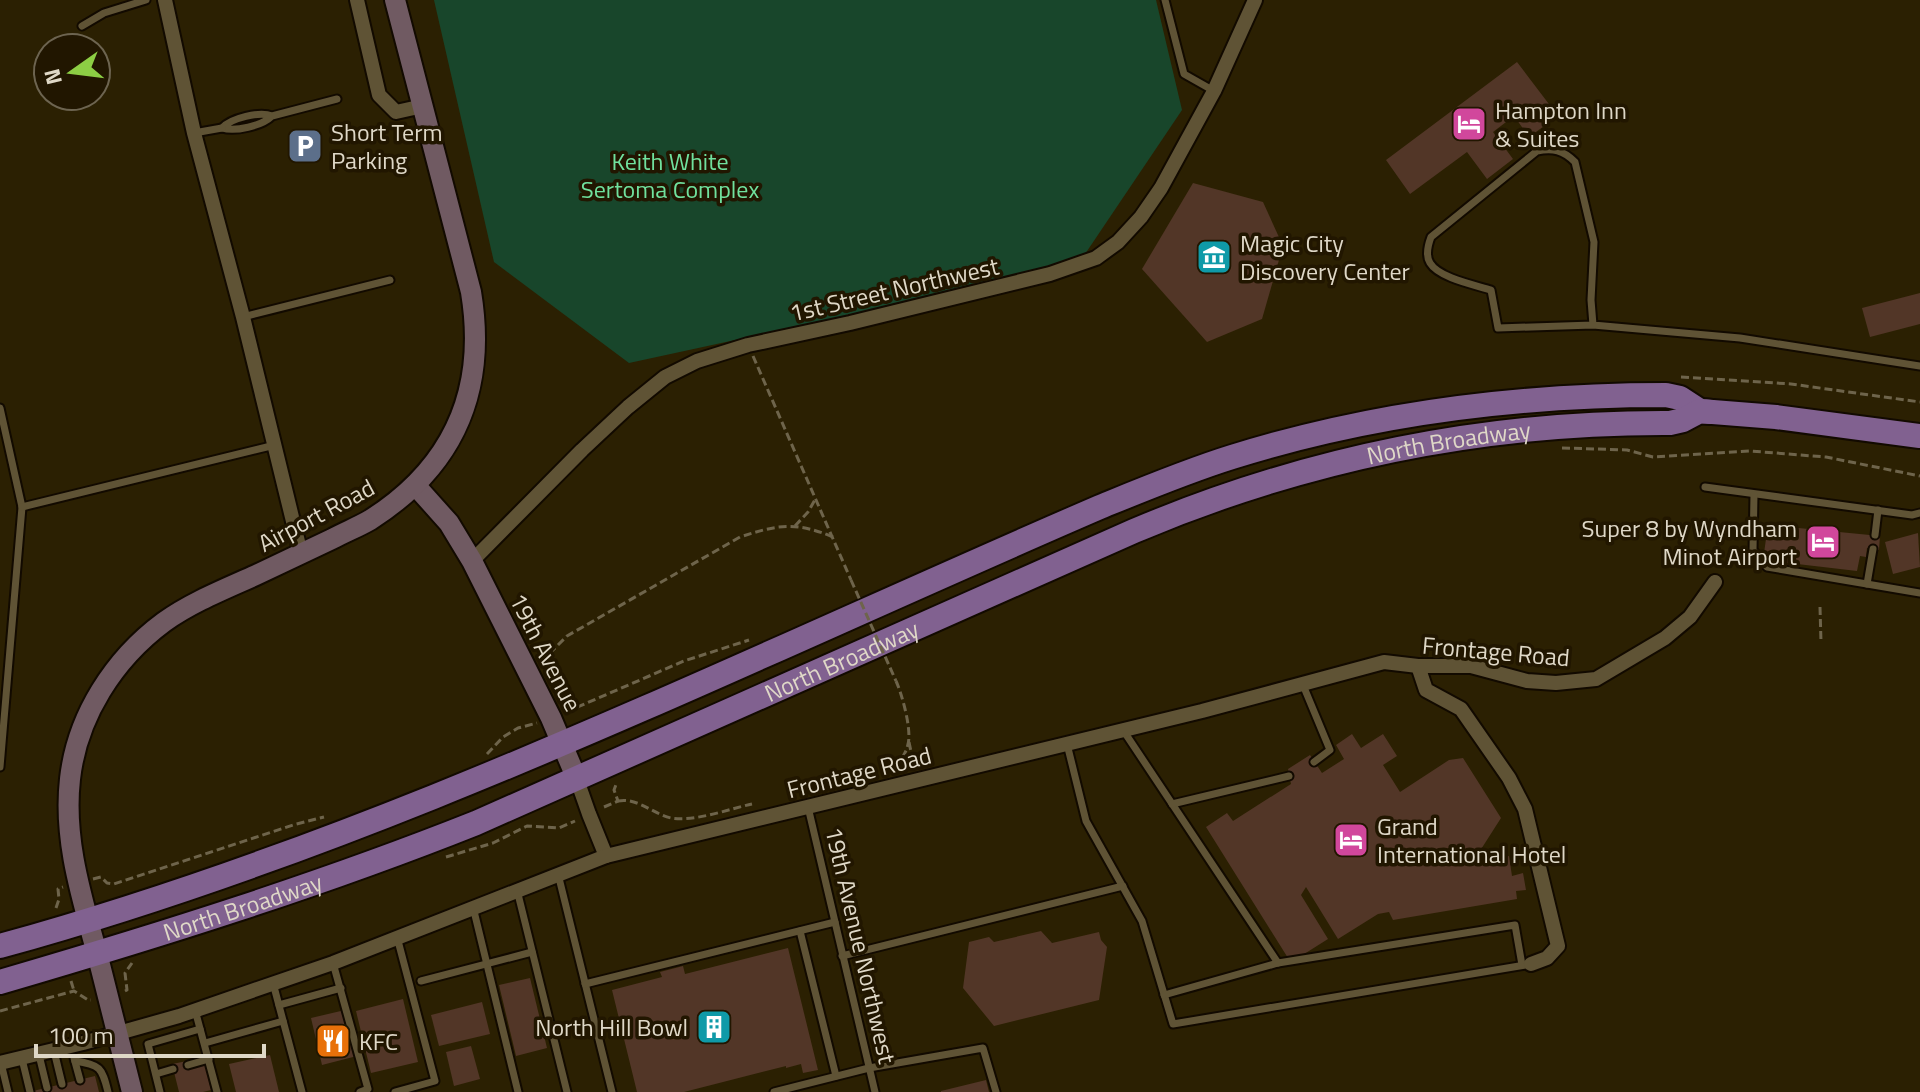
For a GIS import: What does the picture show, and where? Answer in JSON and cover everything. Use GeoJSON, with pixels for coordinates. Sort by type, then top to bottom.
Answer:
{"type":"FeatureCollection","features":[{"type":"Feature","properties":{"kind":"main road","name":"North Broadway"},"geometry":{"type":"LineString","coordinates":[[0,946],[88,922],[330,838],[563,744],[1100,507],[1177,475],[1256,450],[1391,418],[1445,409],[1610,396],[1666,395],[1680,398],[1700,411],[1804,420],[1920,436]]}},
{"type":"Feature","properties":{"kind":"main road","name":"North Broadway"},"geometry":{"type":"LineString","coordinates":[[0,982],[301,888],[476,823],[1134,531],[1237,491],[1315,468],[1436,441],[1560,426],[1670,423],[1700,411]]}},
{"type":"Feature","properties":{"kind":"street"},"geometry":{"type":"LineString","coordinates":[[165,0],[194,133],[301,554]]}},
{"type":"Feature","properties":{"kind":"street"},"geometry":{"type":"LineString","coordinates":[[356,0],[379,95],[396,112],[423,106]]}},
{"type":"Feature","properties":{"kind":"street","name":"Airport Road"},"geometry":{"type":"LineString","coordinates":[[132,1092],[76,875],[69,832],[70,774],[89,715],[119,662],[167,620],[368,521],[415,485],[437,459],[453,433],[466,405],[474,374],[475,317],[471,292],[395,0]]}},
{"type":"Feature","properties":{"kind":"street","name":"1st Street Northwest"},"geometry":{"type":"LineString","coordinates":[[472,561],[628,407],[665,377],[697,361],[748,345],[1050,274],[1096,258],[1118,242],[1141,217],[1161,188],[1214,91],[1255,0]]}},
{"type":"Feature","properties":{"kind":"street","name":"19th Avenue"},"geometry":{"type":"LineString","coordinates":[[415,485],[449,523],[472,561],[563,744],[606,856]]}},
{"type":"Feature","properties":{"kind":"street","name":"Frontage Road"},"geometry":{"type":"LineString","coordinates":[[0,1063],[46,1052],[73,1053],[117,1033],[333,963],[606,856],[1067,744],[1384,662],[1418,666],[1471,666],[1527,681],[1556,683],[1596,679],[1665,638],[1690,617],[1715,582]]}},
{"type":"Feature","properties":{"kind":"street"},"geometry":{"type":"LineString","coordinates":[[1418,666],[1426,690],[1461,709],[1509,778],[1525,809],[1558,946],[1547,958],[1527,964]]}},
{"type":"Feature","properties":{"kind":"lane"},"geometry":{"type":"LineString","coordinates":[[82,26],[104,13],[146,0]]}},
{"type":"Feature","properties":{"kind":"lane"},"geometry":{"type":"LineString","coordinates":[[1165,0],[1184,74],[1214,91]]}},
{"type":"Feature","properties":{"kind":"lane"},"geometry":{"type":"LineString","coordinates":[[194,133],[222,128],[228,121],[265,113],[272,116],[337,99]]}},
{"type":"Feature","properties":{"kind":"lane"},"geometry":{"type":"LineString","coordinates":[[1593,325],[1594,242],[1575,162],[1566,153],[1551,148],[1537,151],[1431,237],[1427,248],[1430,263],[1445,275],[1491,290],[1498,328],[1593,325],[1740,338],[1920,366]]}},
{"type":"Feature","properties":{"kind":"lane"},"geometry":{"type":"LineString","coordinates":[[243,317],[390,280]]}},
{"type":"Feature","properties":{"kind":"lane"},"geometry":{"type":"LineString","coordinates":[[0,408],[22,507],[0,767]]}},
{"type":"Feature","properties":{"kind":"lane"},"geometry":{"type":"LineString","coordinates":[[22,507],[275,445]]}},
{"type":"Feature","properties":{"kind":"lane"},"geometry":{"type":"LineString","coordinates":[[1705,487],[1912,515],[1920,513]]}},
{"type":"Feature","properties":{"kind":"lane"},"geometry":{"type":"LineString","coordinates":[[1754,495],[1753,550],[1767,567],[1920,593]]}},
{"type":"Feature","properties":{"kind":"lane"},"geometry":{"type":"LineString","coordinates":[[1875,535],[1878,510]]}},
{"type":"Feature","properties":{"kind":"lane"},"geometry":{"type":"LineString","coordinates":[[1867,584],[1873,549]]}},
{"type":"Feature","properties":{"kind":"lane"},"geometry":{"type":"LineString","coordinates":[[1302,684],[1330,750],[1314,762]]}},
{"type":"Feature","properties":{"kind":"lane"},"geometry":{"type":"LineString","coordinates":[[1123,730],[1278,963]]}},
{"type":"Feature","properties":{"kind":"lane"},"geometry":{"type":"LineString","coordinates":[[1067,744],[1086,821],[1142,921],[1164,995],[1173,1024],[1527,964],[1515,925],[1278,963],[1164,995]]}},
{"type":"Feature","properties":{"kind":"lane"},"geometry":{"type":"LineString","coordinates":[[1172,804],[1289,776]]}},
{"type":"Feature","properties":{"kind":"lane","name":"19th Avenue Northwest"},"geometry":{"type":"LineString","coordinates":[[808,807],[875,1092]]}},
{"type":"Feature","properties":{"kind":"lane"},"geometry":{"type":"LineString","coordinates":[[558,874],[612,1092]]}},
{"type":"Feature","properties":{"kind":"lane"},"geometry":{"type":"LineString","coordinates":[[842,956],[1123,886]]}},
{"type":"Feature","properties":{"kind":"lane"},"geometry":{"type":"LineString","coordinates":[[517,890],[567,1092]]}},
{"type":"Feature","properties":{"kind":"lane"},"geometry":{"type":"LineString","coordinates":[[473,907],[518,1092]]}},
{"type":"Feature","properties":{"kind":"lane"},"geometry":{"type":"LineString","coordinates":[[585,984],[835,922]]}},
{"type":"Feature","properties":{"kind":"lane"},"geometry":{"type":"LineString","coordinates":[[800,931],[836,1076]]}},
{"type":"Feature","properties":{"kind":"lane"},"geometry":{"type":"LineString","coordinates":[[395,1092],[435,1081],[397,937]]}},
{"type":"Feature","properties":{"kind":"lane"},"geometry":{"type":"LineString","coordinates":[[421,981],[532,952]]}},
{"type":"Feature","properties":{"kind":"lane"},"geometry":{"type":"LineString","coordinates":[[333,963],[364,1091]]}},
{"type":"Feature","properties":{"kind":"lane"},"geometry":{"type":"LineString","coordinates":[[273,983],[302,1092]]}},
{"type":"Feature","properties":{"kind":"lane"},"geometry":{"type":"LineString","coordinates":[[279,1005],[341,988]]}},
{"type":"Feature","properties":{"kind":"lane"},"geometry":{"type":"LineString","coordinates":[[195,1010],[217,1092]]}},
{"type":"Feature","properties":{"kind":"lane"},"geometry":{"type":"LineString","coordinates":[[205,1043],[283,1021]]}},
{"type":"Feature","properties":{"kind":"lane"},"geometry":{"type":"LineString","coordinates":[[160,1092],[148,1044],[200,1029]]}},
{"type":"Feature","properties":{"kind":"lane"},"geometry":{"type":"LineString","coordinates":[[774,1092],[869,1068],[983,1048],[996,1092]]}},
{"type":"Feature","properties":{"kind":"lane"},"geometry":{"type":"LineString","coordinates":[[46,1052],[62,1084]]}},
{"type":"Feature","properties":{"kind":"lane"},"geometry":{"type":"LineString","coordinates":[[46,1052],[47,1088]]}},
{"type":"Feature","properties":{"kind":"lane"},"geometry":{"type":"LineString","coordinates":[[73,1053],[80,1080]]}},
{"type":"Feature","properties":{"kind":"lane"},"geometry":{"type":"LineString","coordinates":[[73,1053],[100,1068],[108,1092]]}},
{"type":"Feature","properties":{"kind":"lane"},"geometry":{"type":"LineString","coordinates":[[22,1058],[30,1092]]}},
{"type":"Feature","properties":{"kind":"lane"},"geometry":{"type":"LineString","coordinates":[[188,1065],[209,1059]]}},
{"type":"Feature","properties":{"kind":"lane"},"geometry":{"type":"LineString","coordinates":[[0,1063],[2,1084],[8,1092]]}},
{"type":"Feature","properties":{"kind":"lane"},"geometry":{"type":"LineString","coordinates":[[156,1074],[173,1069]]}},
{"type":"Feature","properties":{"kind":"path"},"geometry":{"type":"LineString","coordinates":[[748,345],[903,697],[917,780]]}},
{"type":"Feature","properties":{"kind":"path"},"geometry":{"type":"LineString","coordinates":[[1552,448],[1627,450],[1653,457],[1750,451],[1796,454],[1920,476]]}},
{"type":"Feature","properties":{"kind":"path"},"geometry":{"type":"LineString","coordinates":[[795,526],[816,498]]}},
{"type":"Feature","properties":{"kind":"path"},"geometry":{"type":"LineString","coordinates":[[540,669],[541,662],[567,636],[740,537],[765,529],[795,526],[811,528],[833,537]]}},
{"type":"Feature","properties":{"kind":"path"},"geometry":{"type":"LineString","coordinates":[[1820,607],[1821,642]]}},
{"type":"Feature","properties":{"kind":"path"},"geometry":{"type":"LineString","coordinates":[[875,664],[889,658]]}},
{"type":"Feature","properties":{"kind":"path"},"geometry":{"type":"LineString","coordinates":[[564,704],[572,710]]}},
{"type":"Feature","properties":{"kind":"path"},"geometry":{"type":"LineString","coordinates":[[883,773],[898,764],[909,742]]}},
{"type":"Feature","properties":{"kind":"path"},"geometry":{"type":"LineString","coordinates":[[618,779],[614,790],[618,801]]}},
{"type":"Feature","properties":{"kind":"path"},"geometry":{"type":"LineString","coordinates":[[440,859],[493,843],[527,826],[559,828],[627,799],[669,817],[687,819],[763,801]]}},
{"type":"Feature","properties":{"kind":"path"},"geometry":{"type":"LineString","coordinates":[[0,1011],[74,991],[88,1000],[127,990],[125,973],[130,964],[136,962]]}},
{"type":"Feature","properties":{"kind":"green space","name":"Keith White Sertoma Complex"},"geometry":{"type":"Polygon","coordinates":[[[434,0],[1156,0],[1182,110],[1077,266],[629,363],[494,262],[434,0]]]}},
{"type":"Feature","properties":{"kind":"building","name":"Hampton Inn & Suites"},"geometry":{"type":"Polygon","coordinates":[[[1517,62],[1558,116],[1529,137],[1514,116],[1493,132],[1513,159],[1487,179],[1467,152],[1410,194],[1386,160],[1517,62]]]}},
{"type":"Feature","properties":{"kind":"building","name":"Magic City Discovery Center"},"geometry":{"type":"Polygon","coordinates":[[[1193,183],[1263,202],[1283,246],[1262,319],[1207,342],[1142,269],[1193,183]]]}},
{"type":"Feature","properties":{"kind":"building"},"geometry":{"type":"Polygon","coordinates":[[[1920,293],[1920,324],[1870,337],[1862,308],[1920,293]]]}},
{"type":"Feature","properties":{"kind":"building","name":"Super 8 by Wyndham Minot Airport"},"geometry":{"type":"Polygon","coordinates":[[[1768,525],[1880,536],[1879,550],[1867,548],[1866,557],[1860,556],[1857,571],[1763,560],[1768,525]]]}},
{"type":"Feature","properties":{"kind":"building"},"geometry":{"type":"Polygon","coordinates":[[[1918,533],[1920,567],[1893,574],[1885,542],[1918,533]]]}},
{"type":"Feature","properties":{"kind":"building","name":"Grand International Hotel"},"geometry":{"type":"Polygon","coordinates":[[[1352,734],[1361,748],[1383,734],[1397,756],[1383,765],[1400,792],[1449,760],[1463,758],[1501,818],[1478,854],[1479,861],[1509,856],[1512,876],[1523,873],[1526,890],[1516,891],[1517,899],[1393,920],[1389,912],[1378,914],[1338,939],[1306,887],[1301,895],[1328,939],[1301,956],[1288,958],[1206,827],[1227,813],[1233,821],[1291,784],[1288,769],[1310,755],[1322,773],[1344,759],[1336,745],[1352,734]]]}},
{"type":"Feature","properties":{"kind":"building"},"geometry":{"type":"Polygon","coordinates":[[[1041,931],[1052,943],[1099,932],[1107,947],[1099,1000],[994,1026],[963,988],[969,942],[989,937],[994,942],[1041,931]]]}},
{"type":"Feature","properties":{"kind":"building","name":"North Hill Bowl"},"geometry":{"type":"Polygon","coordinates":[[[788,948],[818,1070],[803,1073],[801,1064],[684,1092],[637,1092],[612,990],[662,977],[660,972],[683,966],[685,974],[788,948]]]}},
{"type":"Feature","properties":{"kind":"building"},"geometry":{"type":"Polygon","coordinates":[[[530,978],[547,1048],[516,1056],[499,985],[530,978]]]}},
{"type":"Feature","properties":{"kind":"building"},"geometry":{"type":"Polygon","coordinates":[[[403,999],[418,1062],[371,1073],[356,1011],[403,999]]]}},
{"type":"Feature","properties":{"kind":"building"},"geometry":{"type":"Polygon","coordinates":[[[482,1002],[490,1034],[439,1046],[431,1015],[482,1002]]]}},
{"type":"Feature","properties":{"kind":"building"},"geometry":{"type":"Polygon","coordinates":[[[345,1010],[357,1056],[322,1065],[311,1018],[345,1010]]]}},
{"type":"Feature","properties":{"kind":"building"},"geometry":{"type":"Polygon","coordinates":[[[471,1046],[480,1079],[454,1086],[446,1052],[471,1046]]]}},
{"type":"Feature","properties":{"kind":"building"},"geometry":{"type":"Polygon","coordinates":[[[270,1055],[279,1092],[236,1092],[229,1064],[270,1055]]]}},
{"type":"Feature","properties":{"kind":"building"},"geometry":{"type":"Polygon","coordinates":[[[187,1061],[189,1068],[205,1064],[211,1090],[179,1092],[172,1064],[187,1061]]]}},
{"type":"Feature","properties":{"kind":"building"},"geometry":{"type":"Polygon","coordinates":[[[95,1076],[99,1092],[33,1092],[33,1091],[95,1076]]]}},
{"type":"Feature","properties":{"kind":"building"},"geometry":{"type":"Polygon","coordinates":[[[986,1080],[989,1092],[941,1092],[941,1091],[986,1080]]]}},
{"type":"Feature","properties":{"kind":"place","name":"Hampton Inn & Suites"},"geometry":{"type":"Point","coordinates":[1469,124]}},
{"type":"Feature","properties":{"kind":"place","name":"Short Term Parking"},"geometry":{"type":"Point","coordinates":[305,146]}},
{"type":"Feature","properties":{"kind":"place","name":"Magic City Discovery Center"},"geometry":{"type":"Point","coordinates":[1214,257]}},
{"type":"Feature","properties":{"kind":"place","name":"Super 8 by Wyndham Minot Airport"},"geometry":{"type":"Point","coordinates":[1823,542]}},
{"type":"Feature","properties":{"kind":"place","name":"Grand International Hotel"},"geometry":{"type":"Point","coordinates":[1351,840]}},
{"type":"Feature","properties":{"kind":"place","name":"North Hill Bowl"},"geometry":{"type":"Point","coordinates":[714,1027]}},
{"type":"Feature","properties":{"kind":"place","name":"KFC"},"geometry":{"type":"Point","coordinates":[333,1041]}}]}
